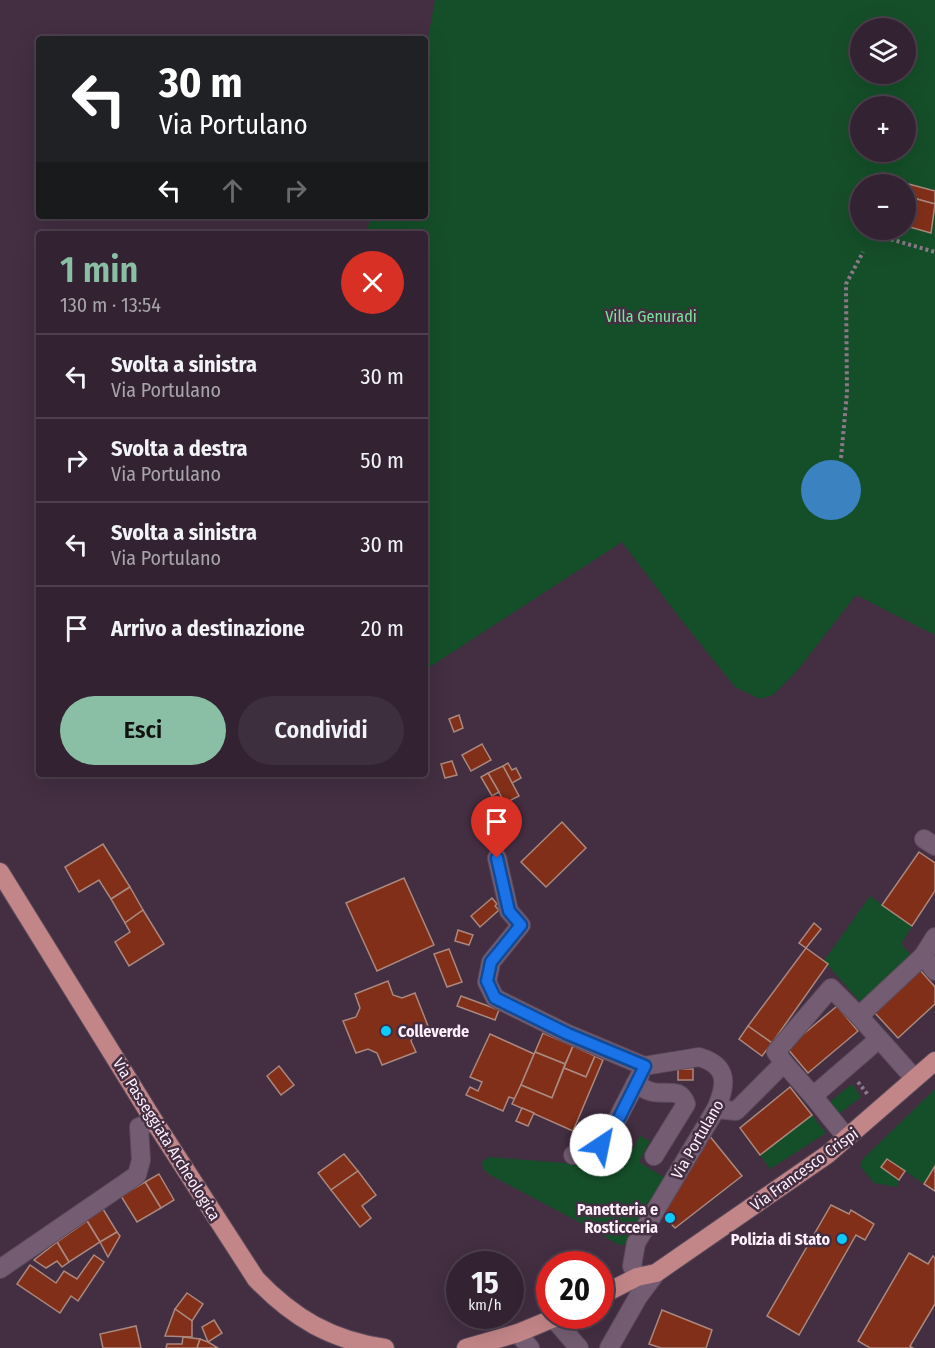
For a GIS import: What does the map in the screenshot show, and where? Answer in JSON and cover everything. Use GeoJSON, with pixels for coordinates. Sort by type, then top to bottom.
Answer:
{"type":"FeatureCollection","features":[{"type":"Feature","properties":{"kind":"main road","name":"Via Passeggiata Archeologica"},"geometry":{"type":"LineString","coordinates":[[0,872],[154,1121],[256,1279],[294,1314],[330,1334],[385,1348]]}},
{"type":"Feature","properties":{"kind":"main road","name":"Via Francesco Crispi"},"geometry":{"type":"LineString","coordinates":[[614,1289],[637,1277],[656,1273],[828,1154],[935,1061]]}},
{"type":"Feature","properties":{"kind":"main road"},"geometry":{"type":"LineString","coordinates":[[466,1348],[519,1333],[536,1326]]}},
{"type":"Feature","properties":{"kind":"street"},"geometry":{"type":"LineString","coordinates":[[497,858],[509,911],[521,925],[491,962],[487,981],[495,998],[568,1034],[645,1066],[608,1137],[590,1151],[573,1155]]}},
{"type":"Feature","properties":{"kind":"street"},"geometry":{"type":"LineString","coordinates":[[859,1016],[923,956],[935,937]]}},
{"type":"Feature","properties":{"kind":"street"},"geometry":{"type":"LineString","coordinates":[[923,956],[935,971]]}},
{"type":"Feature","properties":{"kind":"street"},"geometry":{"type":"LineString","coordinates":[[847,1138],[776,1052],[831,988],[914,1078]]}},
{"type":"Feature","properties":{"kind":"street"},"geometry":{"type":"LineString","coordinates":[[813,1096],[879,1039]]}},
{"type":"Feature","properties":{"kind":"street","name":"Via Portulano"},"geometry":{"type":"LineString","coordinates":[[637,1277],[632,1266],[636,1242],[716,1110],[724,1091],[721,1072],[708,1060],[690,1057],[645,1066]]}},
{"type":"Feature","properties":{"kind":"street"},"geometry":{"type":"LineString","coordinates":[[716,1110],[736,1111],[784,1063]]}},
{"type":"Feature","properties":{"kind":"street"},"geometry":{"type":"LineString","coordinates":[[635,1084],[654,1092],[676,1092],[683,1096],[686,1104],[654,1156]]}},
{"type":"Feature","properties":{"kind":"street"},"geometry":{"type":"LineString","coordinates":[[0,1269],[137,1175],[141,1160],[140,1127],[154,1121]]}},
{"type":"Feature","properties":{"kind":"street"},"geometry":{"type":"LineString","coordinates":[[609,1348],[638,1297],[656,1273]]}},
{"type":"Feature","properties":{"kind":"street"},"geometry":{"type":"LineString","coordinates":[[565,1329],[579,1348]]}},
{"type":"Feature","properties":{"kind":"street"},"geometry":{"type":"LineString","coordinates":[[519,1333],[530,1348]]}},
{"type":"Feature","properties":{"kind":"path"},"geometry":{"type":"LineString","coordinates":[[893,240],[935,252]]}},
{"type":"Feature","properties":{"kind":"path"},"geometry":{"type":"LineString","coordinates":[[841,458],[847,393],[846,284],[863,252]]}},
{"type":"Feature","properties":{"kind":"path"},"geometry":{"type":"LineString","coordinates":[[846,1068],[880,1110]]}},
{"type":"Feature","properties":{"kind":"green space","name":"Villa Genuradi"},"geometry":{"type":"Polygon","coordinates":[[[435,0],[935,0],[935,635],[856,595],[797,671],[773,695],[760,699],[735,687],[622,542],[428,668],[428,231],[367,231],[370,219],[428,219],[428,38],[435,0]]]}},
{"type":"Feature","properties":{"kind":"green space"},"geometry":{"type":"Polygon","coordinates":[[[870,896],[912,926],[901,944],[910,954],[863,1005],[824,961],[870,896]]]}},
{"type":"Feature","properties":{"kind":"green space"},"geometry":{"type":"Polygon","coordinates":[[[852,1084],[861,1097],[836,1116],[827,1104],[852,1084]]]}},
{"type":"Feature","properties":{"kind":"green space"},"geometry":{"type":"Polygon","coordinates":[[[935,1089],[935,1166],[924,1184],[887,1159],[881,1167],[899,1180],[897,1187],[874,1183],[860,1166],[862,1160],[935,1089]]]}},
{"type":"Feature","properties":{"kind":"green space"},"geometry":{"type":"Polygon","coordinates":[[[812,1115],[826,1133],[770,1169],[760,1155],[812,1115]]]}},
{"type":"Feature","properties":{"kind":"green space"},"geometry":{"type":"Polygon","coordinates":[[[640,1136],[650,1141],[639,1162],[665,1178],[626,1244],[619,1245],[490,1175],[483,1169],[482,1162],[489,1157],[602,1166],[615,1161],[626,1152],[630,1154],[640,1136]]]}},
{"type":"Feature","properties":{"kind":"water"},"geometry":{"type":"Polygon","coordinates":[[[831,460],[848,465],[856,473],[861,490],[856,507],[848,515],[831,520],[814,515],[806,507],[801,490],[806,473],[814,465],[831,460]]]}},
{"type":"Feature","properties":{"kind":"building"},"geometry":{"type":"Polygon","coordinates":[[[916,186],[935,191],[935,204],[916,199],[916,186]]]}},
{"type":"Feature","properties":{"kind":"building"},"geometry":{"type":"Polygon","coordinates":[[[916,199],[935,204],[931,233],[916,229],[916,199]]]}},
{"type":"Feature","properties":{"kind":"building"},"geometry":{"type":"Polygon","coordinates":[[[459,715],[463,728],[454,732],[449,719],[459,715]]]}},
{"type":"Feature","properties":{"kind":"building"},"geometry":{"type":"Polygon","coordinates":[[[482,744],[491,760],[471,771],[462,755],[482,744]]]}},
{"type":"Feature","properties":{"kind":"building"},"geometry":{"type":"Polygon","coordinates":[[[452,761],[457,775],[445,778],[441,764],[452,761]]]}},
{"type":"Feature","properties":{"kind":"building"},"geometry":{"type":"Polygon","coordinates":[[[508,763],[512,770],[516,768],[521,778],[512,783],[503,766],[508,763]]]}},
{"type":"Feature","properties":{"kind":"building"},"geometry":{"type":"Polygon","coordinates":[[[503,766],[519,796],[505,803],[488,773],[503,766]]]}},
{"type":"Feature","properties":{"kind":"building"},"geometry":{"type":"Polygon","coordinates":[[[488,773],[499,792],[492,796],[481,777],[488,773]]]}},
{"type":"Feature","properties":{"kind":"building"},"geometry":{"type":"Polygon","coordinates":[[[562,822],[586,848],[546,887],[521,862],[562,822]]]}},
{"type":"Feature","properties":{"kind":"building"},"geometry":{"type":"Polygon","coordinates":[[[103,844],[130,887],[111,899],[99,880],[79,892],[65,867],[103,844]]]}},
{"type":"Feature","properties":{"kind":"building"},"geometry":{"type":"Polygon","coordinates":[[[919,852],[935,863],[935,891],[912,926],[882,905],[919,852]]]}},
{"type":"Feature","properties":{"kind":"building"},"geometry":{"type":"Polygon","coordinates":[[[404,878],[434,945],[377,971],[346,903],[404,878]]]}},
{"type":"Feature","properties":{"kind":"building"},"geometry":{"type":"Polygon","coordinates":[[[130,887],[143,910],[125,923],[111,899],[130,887]]]}},
{"type":"Feature","properties":{"kind":"building"},"geometry":{"type":"Polygon","coordinates":[[[492,898],[499,910],[480,927],[471,916],[492,898]]]}},
{"type":"Feature","properties":{"kind":"building"},"geometry":{"type":"Polygon","coordinates":[[[143,910],[164,944],[129,966],[115,942],[130,932],[125,923],[143,910]]]}},
{"type":"Feature","properties":{"kind":"building"},"geometry":{"type":"Polygon","coordinates":[[[814,923],[821,929],[806,948],[799,943],[814,923]]]}},
{"type":"Feature","properties":{"kind":"building"},"geometry":{"type":"Polygon","coordinates":[[[458,930],[473,935],[469,945],[455,941],[458,930]]]}},
{"type":"Feature","properties":{"kind":"building"},"geometry":{"type":"Polygon","coordinates":[[[806,948],[828,964],[772,1043],[748,1026],[806,948]]]}},
{"type":"Feature","properties":{"kind":"building"},"geometry":{"type":"Polygon","coordinates":[[[449,949],[462,982],[447,987],[434,954],[449,949]]]}},
{"type":"Feature","properties":{"kind":"building"},"geometry":{"type":"Polygon","coordinates":[[[920,970],[935,987],[935,1004],[898,1038],[874,1012],[920,970]]]}},
{"type":"Feature","properties":{"kind":"building"},"geometry":{"type":"Polygon","coordinates":[[[388,981],[393,995],[402,998],[415,993],[428,1026],[415,1031],[411,1041],[416,1052],[382,1065],[377,1053],[368,1049],[356,1053],[343,1021],[356,1017],[360,1008],[355,994],[388,981]]]}},
{"type":"Feature","properties":{"kind":"building"},"geometry":{"type":"Polygon","coordinates":[[[461,996],[499,1010],[495,1020],[457,1006],[461,996]]]}},
{"type":"Feature","properties":{"kind":"building"},"geometry":{"type":"Polygon","coordinates":[[[837,1006],[858,1031],[808,1073],[787,1048],[837,1006]]]}},
{"type":"Feature","properties":{"kind":"building"},"geometry":{"type":"Polygon","coordinates":[[[748,1026],[772,1043],[762,1056],[739,1039],[748,1026]]]}},
{"type":"Feature","properties":{"kind":"building"},"geometry":{"type":"Polygon","coordinates":[[[543,1033],[573,1046],[565,1064],[535,1052],[543,1033]]]}},
{"type":"Feature","properties":{"kind":"building"},"geometry":{"type":"Polygon","coordinates":[[[490,1034],[534,1054],[515,1099],[509,1097],[503,1111],[466,1095],[470,1087],[478,1091],[482,1082],[470,1077],[490,1034]]]}},
{"type":"Feature","properties":{"kind":"building"},"geometry":{"type":"Polygon","coordinates":[[[573,1046],[595,1056],[586,1077],[564,1068],[573,1046]]]}},
{"type":"Feature","properties":{"kind":"building"},"geometry":{"type":"Polygon","coordinates":[[[535,1052],[565,1064],[552,1098],[521,1085],[535,1052]]]}},
{"type":"Feature","properties":{"kind":"building"},"geometry":{"type":"Polygon","coordinates":[[[595,1056],[603,1060],[573,1131],[512,1104],[521,1085],[552,1098],[564,1068],[586,1077],[595,1056]]]}},
{"type":"Feature","properties":{"kind":"building"},"geometry":{"type":"Polygon","coordinates":[[[279,1066],[294,1085],[281,1095],[267,1076],[279,1066]]]}},
{"type":"Feature","properties":{"kind":"building"},"geometry":{"type":"Polygon","coordinates":[[[678,1069],[693,1069],[693,1080],[678,1080],[678,1069]]]}},
{"type":"Feature","properties":{"kind":"building"},"geometry":{"type":"Polygon","coordinates":[[[790,1087],[812,1115],[760,1155],[740,1128],[790,1087]]]}},
{"type":"Feature","properties":{"kind":"building"},"geometry":{"type":"Polygon","coordinates":[[[522,1108],[534,1113],[528,1126],[516,1121],[522,1108]]]}},
{"type":"Feature","properties":{"kind":"building"},"geometry":{"type":"Polygon","coordinates":[[[708,1134],[742,1176],[675,1228],[660,1212],[708,1134]]]}},
{"type":"Feature","properties":{"kind":"building"},"geometry":{"type":"Polygon","coordinates":[[[344,1154],[358,1171],[331,1190],[318,1173],[344,1154]]]}},
{"type":"Feature","properties":{"kind":"building"},"geometry":{"type":"Polygon","coordinates":[[[887,1159],[905,1171],[899,1180],[881,1167],[887,1159]]]}},
{"type":"Feature","properties":{"kind":"building"},"geometry":{"type":"Polygon","coordinates":[[[935,1166],[935,1191],[924,1184],[935,1166]]]}},
{"type":"Feature","properties":{"kind":"building"},"geometry":{"type":"Polygon","coordinates":[[[358,1171],[376,1195],[362,1206],[371,1218],[360,1227],[331,1190],[358,1171]]]}},
{"type":"Feature","properties":{"kind":"building"},"geometry":{"type":"Polygon","coordinates":[[[159,1174],[174,1200],[161,1208],[145,1182],[159,1174]]]}},
{"type":"Feature","properties":{"kind":"building"},"geometry":{"type":"Polygon","coordinates":[[[145,1182],[161,1208],[137,1222],[121,1196],[145,1182]]]}},
{"type":"Feature","properties":{"kind":"building"},"geometry":{"type":"Polygon","coordinates":[[[831,1205],[849,1214],[851,1210],[874,1224],[865,1240],[856,1235],[799,1335],[767,1316],[831,1205]]]}},
{"type":"Feature","properties":{"kind":"building"},"geometry":{"type":"Polygon","coordinates":[[[103,1209],[117,1232],[100,1242],[86,1219],[103,1209]]]}},
{"type":"Feature","properties":{"kind":"building"},"geometry":{"type":"Polygon","coordinates":[[[87,1221],[100,1242],[69,1262],[57,1242],[87,1221]]]}},
{"type":"Feature","properties":{"kind":"building"},"geometry":{"type":"Polygon","coordinates":[[[117,1232],[120,1236],[108,1257],[100,1242],[117,1232]]]}},
{"type":"Feature","properties":{"kind":"building"},"geometry":{"type":"Polygon","coordinates":[[[57,1242],[69,1262],[62,1267],[57,1261],[46,1268],[34,1260],[57,1242]]]}},
{"type":"Feature","properties":{"kind":"building"},"geometry":{"type":"Polygon","coordinates":[[[909,1253],[928,1264],[933,1256],[935,1258],[935,1304],[910,1346],[913,1348],[870,1348],[858,1341],[909,1253]]]}},
{"type":"Feature","properties":{"kind":"building"},"geometry":{"type":"Polygon","coordinates":[[[94,1255],[104,1262],[78,1301],[71,1296],[60,1313],[17,1284],[30,1265],[56,1283],[64,1271],[77,1279],[94,1255]]]}},
{"type":"Feature","properties":{"kind":"building"},"geometry":{"type":"Polygon","coordinates":[[[187,1293],[203,1304],[192,1321],[175,1309],[187,1293]]]}},
{"type":"Feature","properties":{"kind":"building"},"geometry":{"type":"Polygon","coordinates":[[[175,1309],[192,1321],[192,1337],[165,1336],[175,1309]]]}},
{"type":"Feature","properties":{"kind":"building"},"geometry":{"type":"Polygon","coordinates":[[[662,1310],[712,1330],[706,1348],[661,1348],[649,1344],[662,1310]]]}},
{"type":"Feature","properties":{"kind":"building"},"geometry":{"type":"Polygon","coordinates":[[[214,1320],[222,1333],[208,1342],[202,1327],[214,1320]]]}},
{"type":"Feature","properties":{"kind":"building"},"geometry":{"type":"Polygon","coordinates":[[[136,1326],[141,1348],[103,1348],[100,1334],[136,1326]]]}},
{"type":"Feature","properties":{"kind":"building"},"geometry":{"type":"Polygon","coordinates":[[[183,1337],[200,1339],[197,1348],[166,1348],[167,1344],[182,1344],[183,1337]]]}},
{"type":"Feature","properties":{"kind":"building"},"geometry":{"type":"Polygon","coordinates":[[[200,1339],[208,1342],[218,1348],[197,1348],[200,1339]]]}},
{"type":"Feature","properties":{"kind":"place","name":"Colleverde"},"geometry":{"type":"Point","coordinates":[386,1031]}},
{"type":"Feature","properties":{"kind":"place","name":"Panetteria e Rosticceria"},"geometry":{"type":"Point","coordinates":[670,1218]}},
{"type":"Feature","properties":{"kind":"place","name":"Polizia di Stato"},"geometry":{"type":"Point","coordinates":[842,1239]}},
{"type":"Feature","properties":{"kind":"route"},"geometry":{"type":"LineString","coordinates":[[497,858],[509,911],[521,925],[491,962],[487,981],[495,998],[568,1034],[645,1066],[614,1128],[601,1145]]}}]}
